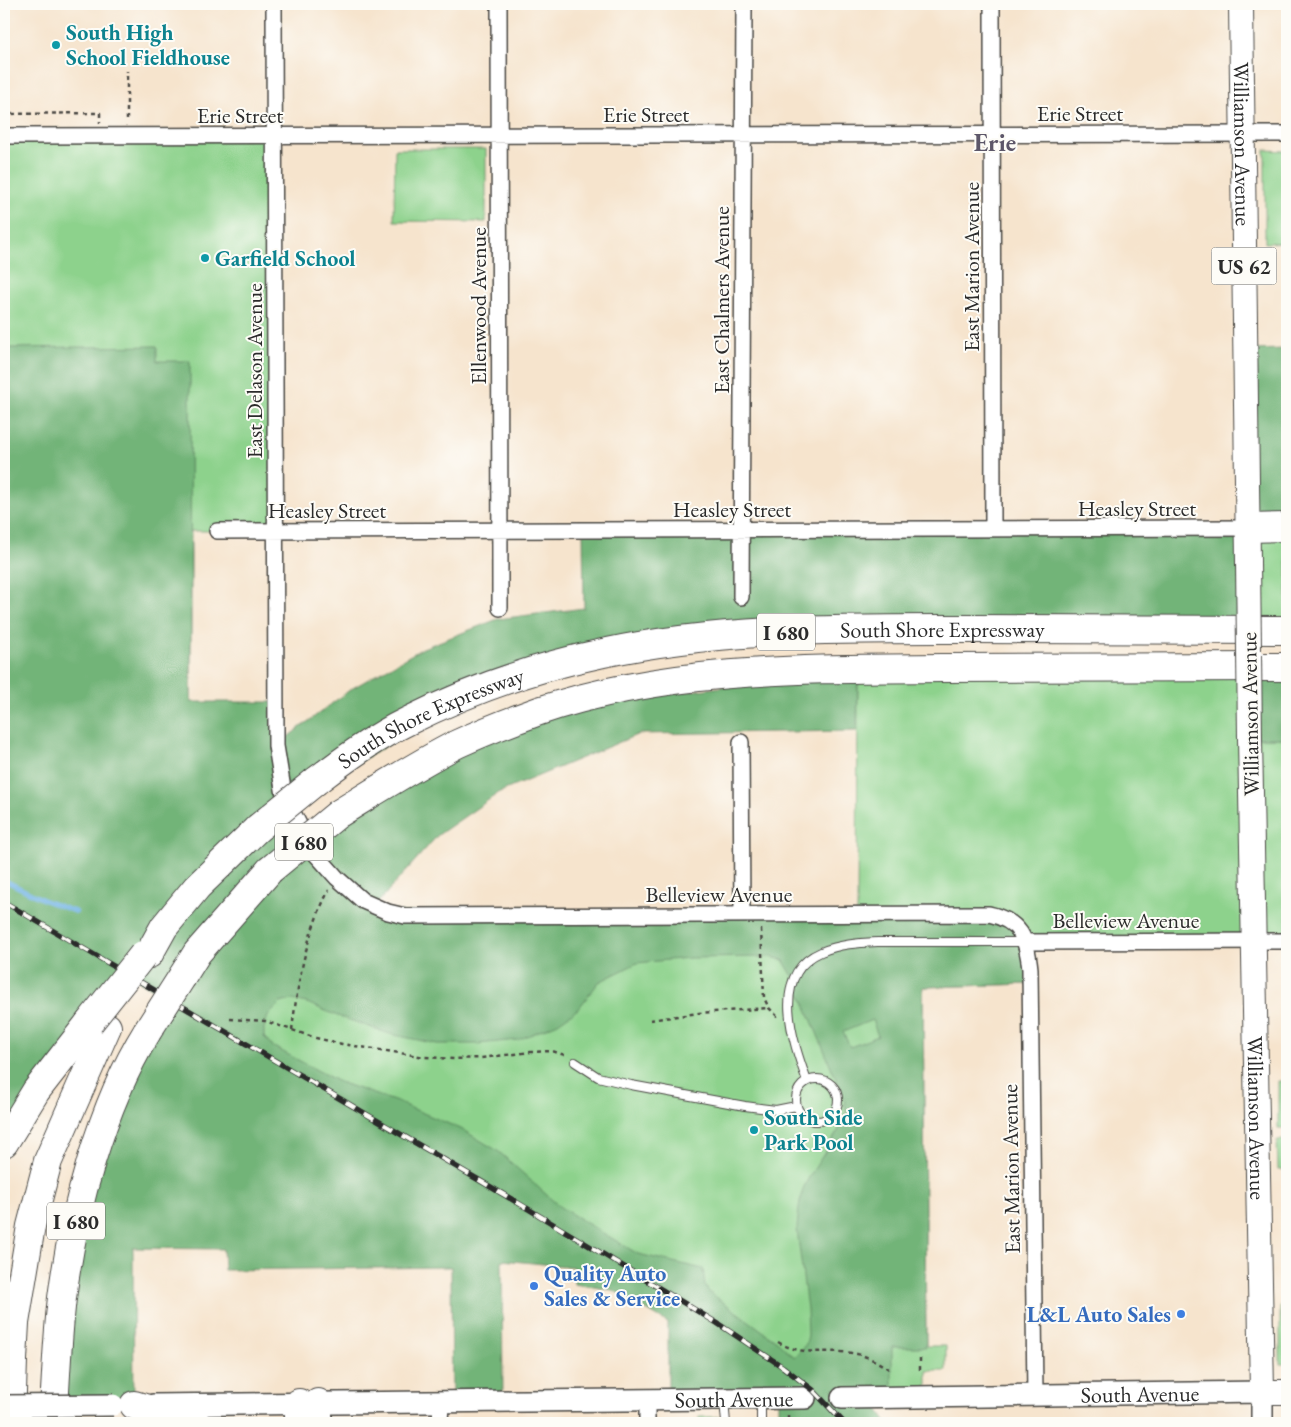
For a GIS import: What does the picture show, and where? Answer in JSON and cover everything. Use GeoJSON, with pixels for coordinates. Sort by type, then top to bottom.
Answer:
{"type":"FeatureCollection","features":[{"type":"Feature","properties":{"kind":"highway"},"geometry":{"type":"LineString","coordinates":[[1248,528],[1287,527]]}},
{"type":"Feature","properties":{"kind":"highway","name":"South Shore Expressway"},"geometry":{"type":"LineString","coordinates":[[11,1423],[16,1323],[31,1226],[48,1161],[98,1025],[164,927],[197,888],[258,828],[316,781],[363,748],[401,725],[480,690],[556,664],[640,646],[717,636],[858,630],[1287,630]]}},
{"type":"Feature","properties":{"kind":"highway","name":"South Shore Expressway"},"geometry":{"type":"LineString","coordinates":[[53,1423],[62,1298],[70,1247],[84,1187],[117,1092],[139,1045],[197,953],[270,870],[338,814],[428,759],[500,726],[570,702],[655,683],[723,674],[805,670],[1287,667]]}},
{"type":"Feature","properties":{"kind":"highway"},"geometry":{"type":"LineString","coordinates":[[4,1144],[36,1091],[98,1025]]}},
{"type":"Feature","properties":{"kind":"highway"},"geometry":{"type":"LineString","coordinates":[[56,1391],[60,1423]]}},
{"type":"Feature","properties":{"kind":"highway"},"geometry":{"type":"LineString","coordinates":[[123,1405],[196,1423]]}},
{"type":"Feature","properties":{"kind":"main road","name":"Williamson Avenue"},"geometry":{"type":"LineString","coordinates":[[1241,4],[1253,941],[1262,1423]]}},
{"type":"Feature","properties":{"kind":"main road","name":"South Avenue"},"geometry":{"type":"LineString","coordinates":[[842,1398],[1287,1392]]}},
{"type":"Feature","properties":{"kind":"main road","name":"South Avenue"},"geometry":{"type":"LineString","coordinates":[[4,1406],[123,1405],[309,1413],[441,1402],[805,1398]]}},
{"type":"Feature","properties":{"kind":"street","name":"East Delason Avenue"},"geometry":{"type":"LineString","coordinates":[[274,4],[276,708]]}},
{"type":"Feature","properties":{"kind":"street","name":"Ellenwood Avenue"},"geometry":{"type":"LineString","coordinates":[[499,4],[500,608]]}},
{"type":"Feature","properties":{"kind":"street","name":"East Chalmers Avenue"},"geometry":{"type":"LineString","coordinates":[[741,597],[744,4]]}},
{"type":"Feature","properties":{"kind":"street","name":"East Marion Avenue"},"geometry":{"type":"LineString","coordinates":[[992,4],[993,529]]}},
{"type":"Feature","properties":{"kind":"street","name":"Erie Street"},"geometry":{"type":"LineString","coordinates":[[4,136],[1287,134]]}},
{"type":"Feature","properties":{"kind":"street","name":"Heasley Street"},"geometry":{"type":"LineString","coordinates":[[217,531],[741,531],[1248,528]]}},
{"type":"Feature","properties":{"kind":"street","name":"Belleview Avenue"},"geometry":{"type":"LineString","coordinates":[[276,708],[276,746],[284,794],[312,850],[337,878],[362,901],[388,912],[405,916],[988,914],[1010,921],[1020,931],[1026,942],[1287,941]]}},
{"type":"Feature","properties":{"kind":"street"},"geometry":{"type":"LineString","coordinates":[[741,742],[742,915]]}},
{"type":"Feature","properties":{"kind":"street","name":"East Marion Avenue"},"geometry":{"type":"LineString","coordinates":[[1026,942],[1030,969],[1035,1395]]}},
{"type":"Feature","properties":{"kind":"street"},"geometry":{"type":"LineString","coordinates":[[646,1423],[647,1400]]}},
{"type":"Feature","properties":{"kind":"street"},"geometry":{"type":"LineString","coordinates":[[440,1423],[441,1402]]}},
{"type":"Feature","properties":{"kind":"lane"},"geometry":{"type":"LineString","coordinates":[[807,1081],[795,1048],[789,1020],[790,994],[794,978],[802,965],[811,957],[822,951],[855,944],[878,942],[1026,942]]}},
{"type":"Feature","properties":{"kind":"lane"},"geometry":{"type":"LineString","coordinates":[[575,1062],[598,1077],[631,1085],[776,1110],[796,1106]]}},
{"type":"Feature","properties":{"kind":"lane"},"geometry":{"type":"LineString","coordinates":[[821,1079],[833,1086],[839,1099],[838,1106],[830,1118],[817,1122],[804,1117],[796,1106],[798,1092],[807,1081],[821,1079]]}},
{"type":"Feature","properties":{"kind":"lane"},"geometry":{"type":"LineString","coordinates":[[760,1423],[762,1398]]}},
{"type":"Feature","properties":{"kind":"lane"},"geometry":{"type":"LineString","coordinates":[[724,1399],[726,1423]]}},
{"type":"Feature","properties":{"kind":"path"},"geometry":{"type":"LineString","coordinates":[[127,71],[127,120]]}},
{"type":"Feature","properties":{"kind":"path"},"geometry":{"type":"LineString","coordinates":[[4,114],[100,113],[100,136]]}},
{"type":"Feature","properties":{"kind":"path"},"geometry":{"type":"LineString","coordinates":[[292,1030],[300,972],[309,939],[319,912],[337,878]]}},
{"type":"Feature","properties":{"kind":"path"},"geometry":{"type":"LineString","coordinates":[[761,925],[764,998],[769,1008],[781,1019],[789,1020]]}},
{"type":"Feature","properties":{"kind":"path"},"geometry":{"type":"LineString","coordinates":[[650,1020],[699,1012],[769,1008]]}},
{"type":"Feature","properties":{"kind":"path"},"geometry":{"type":"LineString","coordinates":[[230,1018],[265,1021],[342,1044],[426,1057],[481,1058],[552,1051],[565,1054],[575,1062]]}},
{"type":"Feature","properties":{"kind":"path"},"geometry":{"type":"LineString","coordinates":[[778,1342],[788,1348],[802,1352],[838,1352],[865,1356],[892,1371]]}},
{"type":"Feature","properties":{"kind":"path"},"geometry":{"type":"LineString","coordinates":[[920,1358],[920,1371]]}},
{"type":"Feature","properties":{"kind":"green space"},"geometry":{"type":"Polygon","coordinates":[[[4,136],[275,136],[276,531],[191,531],[191,748],[388,912],[857,915],[858,669],[1249,667],[1250,738],[1287,738],[1287,941],[1027,942],[1030,984],[923,987],[926,1346],[946,1346],[946,1371],[927,1371],[927,1396],[820,1398],[401,1134],[4,902],[4,136]]]}},
{"type":"Feature","properties":{"kind":"green space"},"geometry":{"type":"Polygon","coordinates":[[[395,149],[486,149],[486,222],[394,221],[395,149]]]}},
{"type":"Feature","properties":{"kind":"green space"},"geometry":{"type":"Polygon","coordinates":[[[1265,150],[1287,151],[1287,242],[1265,243],[1265,150]]]}},
{"type":"Feature","properties":{"kind":"green space"},"geometry":{"type":"Polygon","coordinates":[[[157,346],[157,361],[190,361],[191,702],[276,702],[277,745],[351,689],[423,648],[498,619],[584,608],[583,531],[1248,528],[1245,350],[1287,349],[1287,527],[1248,529],[1247,629],[791,632],[480,690],[289,804],[307,840],[539,711],[858,669],[857,731],[639,734],[500,792],[438,835],[374,907],[388,912],[989,914],[1020,931],[1030,984],[923,987],[926,1347],[892,1347],[892,1397],[870,1398],[888,1423],[779,1423],[779,1399],[668,1399],[668,1323],[613,1290],[574,1284],[574,1267],[502,1260],[503,1401],[452,1402],[451,1267],[224,1270],[223,1249],[133,1248],[134,1405],[59,1405],[84,1187],[168,998],[127,974],[4,1143],[4,348],[157,346]],[[771,957],[689,958],[637,963],[599,982],[578,1009],[558,1023],[518,1040],[477,1044],[437,1044],[390,1034],[307,1003],[292,1000],[280,1003],[268,1016],[264,1028],[264,1037],[272,1046],[339,1082],[397,1102],[461,1129],[498,1151],[560,1207],[638,1254],[703,1269],[705,1286],[709,1292],[778,1342],[794,1357],[806,1344],[808,1335],[807,1309],[797,1229],[799,1207],[803,1189],[843,1123],[846,1110],[844,1098],[794,978],[783,960],[771,957]],[[872,1020],[843,1032],[850,1047],[878,1036],[872,1020]]]}},
{"type":"Feature","properties":{"kind":"green space"},"geometry":{"type":"Polygon","coordinates":[[[1287,527],[1287,630],[1247,629],[1248,528],[1287,527]]]}},
{"type":"Feature","properties":{"kind":"green space"},"geometry":{"type":"Polygon","coordinates":[[[1249,667],[1287,667],[1287,738],[1250,738],[1249,667]]]}},
{"type":"Feature","properties":{"kind":"green space"},"geometry":{"type":"Polygon","coordinates":[[[1278,1081],[1287,1081],[1287,1128],[1278,1128],[1278,1081]]]}},
{"type":"Feature","properties":{"kind":"green space"},"geometry":{"type":"Polygon","coordinates":[[[1277,1140],[1287,1140],[1287,1170],[1278,1170],[1277,1140]]]}},
{"type":"Feature","properties":{"kind":"green space"},"geometry":{"type":"Polygon","coordinates":[[[1280,1306],[1287,1306],[1287,1364],[1280,1364],[1280,1306]]]}},
{"type":"Feature","properties":{"kind":"green space"},"geometry":{"type":"Polygon","coordinates":[[[779,1416],[779,1423],[699,1423],[699,1417],[779,1416]]]}},
{"type":"Feature","properties":{"kind":"waterway"},"geometry":{"type":"LineString","coordinates":[[4,880],[46,901],[76,912]]}},
{"type":"Feature","properties":{"kind":"railway"},"geometry":{"type":"LineString","coordinates":[[4,902],[525,1207],[717,1323],[783,1367],[813,1390],[844,1423]]}},
{"type":"Feature","properties":{"kind":"place","name":"South High School Fieldhouse"},"geometry":{"type":"Point","coordinates":[56,45]}},
{"type":"Feature","properties":{"kind":"place","name":"Garfield School"},"geometry":{"type":"Point","coordinates":[205,258]}},
{"type":"Feature","properties":{"kind":"place","name":"South Side Park Pool"},"geometry":{"type":"Point","coordinates":[754,1130]}},
{"type":"Feature","properties":{"kind":"place","name":"Quality Auto Sales & Service"},"geometry":{"type":"Point","coordinates":[534,1286]}},
{"type":"Feature","properties":{"kind":"place","name":"L&L Auto Sales"},"geometry":{"type":"Point","coordinates":[1181,1314]}},
{"type":"Feature","properties":{"kind":"district","name":"Erie"},"geometry":{"type":"Point","coordinates":[995,142]}}]}
